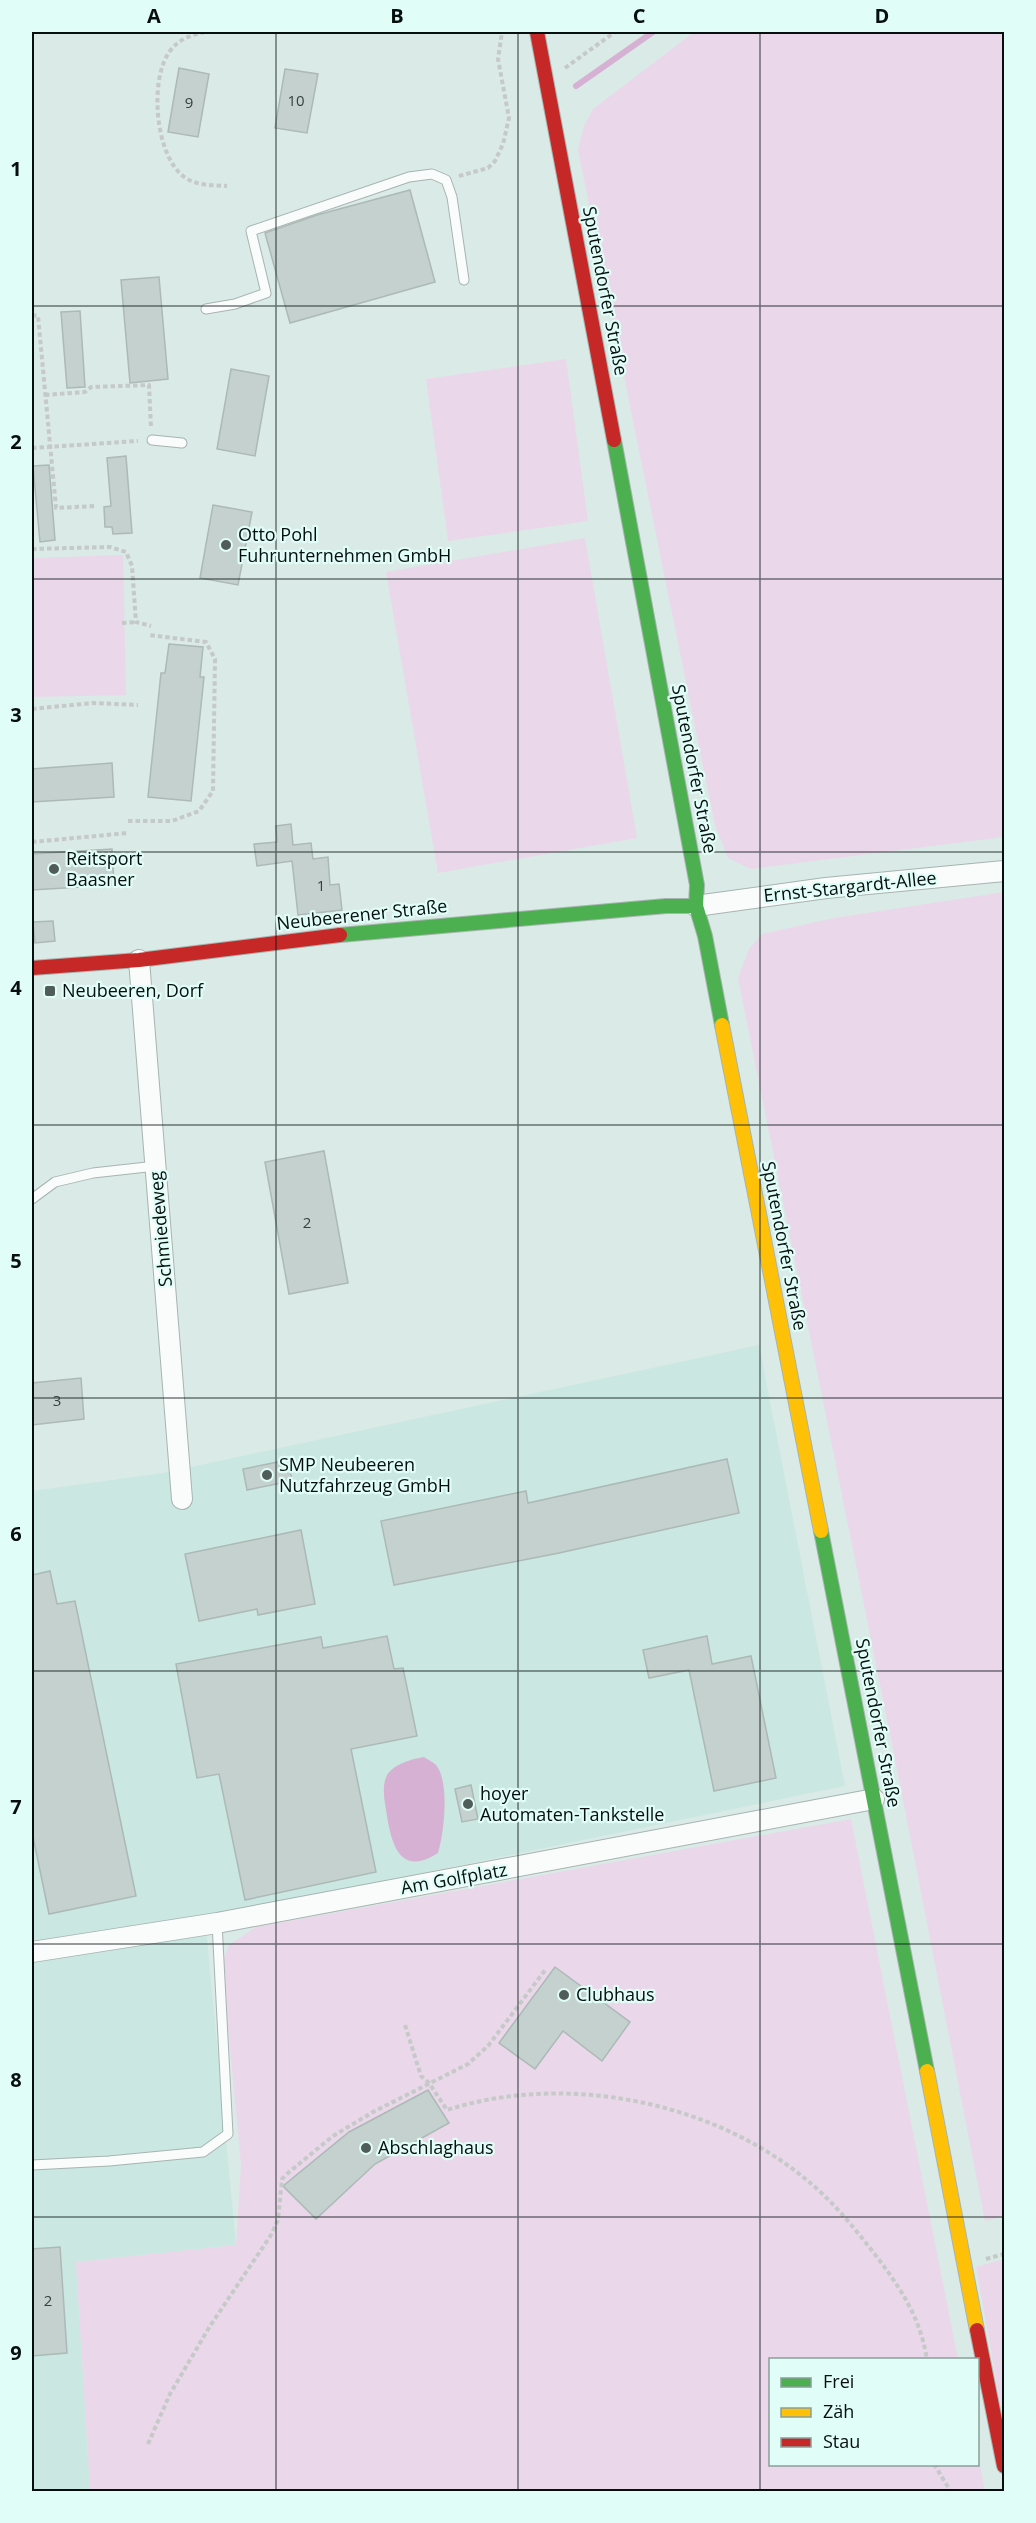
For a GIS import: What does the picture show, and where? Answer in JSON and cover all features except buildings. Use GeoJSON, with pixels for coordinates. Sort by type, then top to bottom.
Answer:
{"type":"FeatureCollection","features":[{"type":"Feature","properties":{"kind":"main road","name":"Sputendorfer Straße"},"geometry":{"type":"LineString","coordinates":[[537,32],[697,885],[696,906],[708,947],[1005,2466]]}},
{"type":"Feature","properties":{"kind":"main road","name":"Neubeerener Straße"},"geometry":{"type":"LineString","coordinates":[[32,968],[139,960],[312,937],[666,906],[696,906]]}},
{"type":"Feature","properties":{"kind":"street","name":"Ernst-Stargardt-Allee"},"geometry":{"type":"LineString","coordinates":[[696,906],[826,888],[1005,871]]}},
{"type":"Feature","properties":{"kind":"street","name":"Schmiedeweg"},"geometry":{"type":"LineString","coordinates":[[139,960],[182,1499]]}},
{"type":"Feature","properties":{"kind":"street","name":"Am Golfplatz"},"geometry":{"type":"LineString","coordinates":[[32,1952],[217,1923],[874,1799]]}},
{"type":"Feature","properties":{"kind":"lane"},"geometry":{"type":"LineString","coordinates":[[206,309],[235,304],[267,293],[251,231],[409,177],[432,174],[446,180],[452,196],[464,280]]}},
{"type":"Feature","properties":{"kind":"lane"},"geometry":{"type":"LineString","coordinates":[[152,440],[182,443]]}},
{"type":"Feature","properties":{"kind":"lane"},"geometry":{"type":"LineString","coordinates":[[32,1200],[55,1182],[93,1173],[156,1166]]}},
{"type":"Feature","properties":{"kind":"lane"},"geometry":{"type":"LineString","coordinates":[[32,2165],[109,2161],[203,2152],[228,2134],[217,1923]]}},
{"type":"Feature","properties":{"kind":"path"},"geometry":{"type":"LineString","coordinates":[[205,32],[189,36],[168,53],[159,83],[158,123],[166,153],[182,175],[203,184],[227,186]]}},
{"type":"Feature","properties":{"kind":"path"},"geometry":{"type":"LineString","coordinates":[[446,180],[488,168],[503,144],[509,118],[498,59],[502,32]]}},
{"type":"Feature","properties":{"kind":"path"},"geometry":{"type":"LineString","coordinates":[[547,81],[615,32]]}},
{"type":"Feature","properties":{"kind":"path"},"geometry":{"type":"LineString","coordinates":[[32,315],[38,316],[56,508],[95,506]]}},
{"type":"Feature","properties":{"kind":"path"},"geometry":{"type":"LineString","coordinates":[[32,448],[152,440],[149,385],[91,387],[85,392],[45,395]]}},
{"type":"Feature","properties":{"kind":"path"},"geometry":{"type":"LineString","coordinates":[[32,549],[111,546],[126,552],[132,566],[136,596],[136,622]]}},
{"type":"Feature","properties":{"kind":"path"},"geometry":{"type":"LineString","coordinates":[[122,623],[136,622],[151,626]]}},
{"type":"Feature","properties":{"kind":"path"},"geometry":{"type":"LineString","coordinates":[[129,821],[172,821],[199,811],[213,791],[215,659],[206,642],[149,635]]}},
{"type":"Feature","properties":{"kind":"path"},"geometry":{"type":"LineString","coordinates":[[32,709],[93,704],[138,705]]}},
{"type":"Feature","properties":{"kind":"path"},"geometry":{"type":"LineString","coordinates":[[32,842],[128,833]]}},
{"type":"Feature","properties":{"kind":"path"},"geometry":{"type":"LineString","coordinates":[[148,2445],[170,2394],[210,2326],[271,2235],[278,2220],[282,2179],[333,2136],[468,2064],[488,2046],[546,1968]]}},
{"type":"Feature","properties":{"kind":"path"},"geometry":{"type":"LineString","coordinates":[[405,2025],[414,2061],[421,2076],[429,2083],[447,2110],[494,2099],[547,2094],[609,2096],[671,2111],[748,2141],[777,2158],[809,2182],[858,2233],[900,2287],[924,2340],[927,2358]]}},
{"type":"Feature","properties":{"kind":"path"},"geometry":{"type":"LineString","coordinates":[[935,2466],[951,2492]]}},
{"type":"Feature","properties":{"kind":"shaded area"},"geometry":{"type":"Polygon","coordinates":[[[694,32],[1004,32],[1004,837],[751,869],[728,858],[715,825],[578,150],[584,126],[593,109],[694,32]]]}},
{"type":"Feature","properties":{"kind":"shaded area"},"geometry":{"type":"Polygon","coordinates":[[[566,359],[588,521],[448,541],[426,379],[566,359]]]}},
{"type":"Feature","properties":{"kind":"shaded area"},"geometry":{"type":"Polygon","coordinates":[[[585,538],[637,838],[438,873],[386,572],[585,538]]]}},
{"type":"Feature","properties":{"kind":"shaded area"},"geometry":{"type":"Polygon","coordinates":[[[123,555],[126,695],[32,697],[32,558],[123,555]]]}},
{"type":"Feature","properties":{"kind":"shaded area"},"geometry":{"type":"Polygon","coordinates":[[[1004,892],[1004,2216],[985,2221],[738,978],[749,949],[762,934],[834,918],[1004,892]]]}},
{"type":"Feature","properties":{"kind":"shaded area"},"geometry":{"type":"Polygon","coordinates":[[[759,1345],[845,1786],[205,1918],[236,2245],[76,2262],[90,2490],[32,2491],[32,1491],[163,1473],[759,1345]]]}},
{"type":"Feature","properties":{"kind":"shaded area"},"geometry":{"type":"Polygon","coordinates":[[[424,1757],[436,1765],[440,1773],[444,1795],[444,1821],[438,1853],[426,1859],[407,1860],[396,1848],[392,1839],[384,1785],[387,1775],[394,1768],[424,1757]]]}},
{"type":"Feature","properties":{"kind":"shaded area"},"geometry":{"type":"Polygon","coordinates":[[[851,1819],[958,2358],[769,2358],[769,2466],[979,2466],[979,2460],[985,2491],[86,2491],[90,2489],[76,2262],[236,2245],[241,2165],[222,1963],[229,1945],[256,1927],[851,1819]]]}},
{"type":"Feature","properties":{"kind":"shaded area"},"geometry":{"type":"Polygon","coordinates":[[[1004,2259],[1004,2424],[976,2267],[1004,2259]]]}},
{"type":"Feature","properties":{"kind":"waterway"},"geometry":{"type":"LineString","coordinates":[[576,86],[653,32]]}},
{"type":"Feature","properties":{"kind":"traffic: fast"},"geometry":{"type":"LineString","coordinates":[[614,440],[697,885],[696,906],[705,936],[722,1025]]}},
{"type":"Feature","properties":{"kind":"traffic: fast"},"geometry":{"type":"LineString","coordinates":[[340,935],[666,906],[696,906]]}},
{"type":"Feature","properties":{"kind":"traffic: fast"},"geometry":{"type":"LineString","coordinates":[[821,1531],[927,2071]]}},
{"type":"Feature","properties":{"kind":"traffic: slow"},"geometry":{"type":"LineString","coordinates":[[722,1025],[821,1531]]}},
{"type":"Feature","properties":{"kind":"traffic: slow"},"geometry":{"type":"LineString","coordinates":[[927,2071],[977,2330]]}},
{"type":"Feature","properties":{"kind":"traffic: jam"},"geometry":{"type":"LineString","coordinates":[[537,32],[614,440]]}},
{"type":"Feature","properties":{"kind":"traffic: jam"},"geometry":{"type":"LineString","coordinates":[[32,968],[139,960],[340,935]]}},
{"type":"Feature","properties":{"kind":"traffic: jam"},"geometry":{"type":"LineString","coordinates":[[977,2330],[1004,2466]]}},
{"type":"Feature","properties":{"kind":"place","name":"Otto Pohl Fuhrunternehmen GmbH"},"geometry":{"type":"Point","coordinates":[226,545]}},
{"type":"Feature","properties":{"kind":"place","name":"Reitsport Baasner"},"geometry":{"type":"Point","coordinates":[54,869]}},
{"type":"Feature","properties":{"kind":"place","name":"Neubeeren, Dorf"},"geometry":{"type":"Point","coordinates":[50,991]}},
{"type":"Feature","properties":{"kind":"place","name":"SMP Neubeeren Nutzfahrzeug GmbH"},"geometry":{"type":"Point","coordinates":[267,1475]}},
{"type":"Feature","properties":{"kind":"place","name":"hoyer Automaten-Tankstelle"},"geometry":{"type":"Point","coordinates":[468,1804]}},
{"type":"Feature","properties":{"kind":"place","name":"Clubhaus"},"geometry":{"type":"Point","coordinates":[564,1995]}},
{"type":"Feature","properties":{"kind":"place","name":"Abschlaghaus"},"geometry":{"type":"Point","coordinates":[366,2148]}}]}
